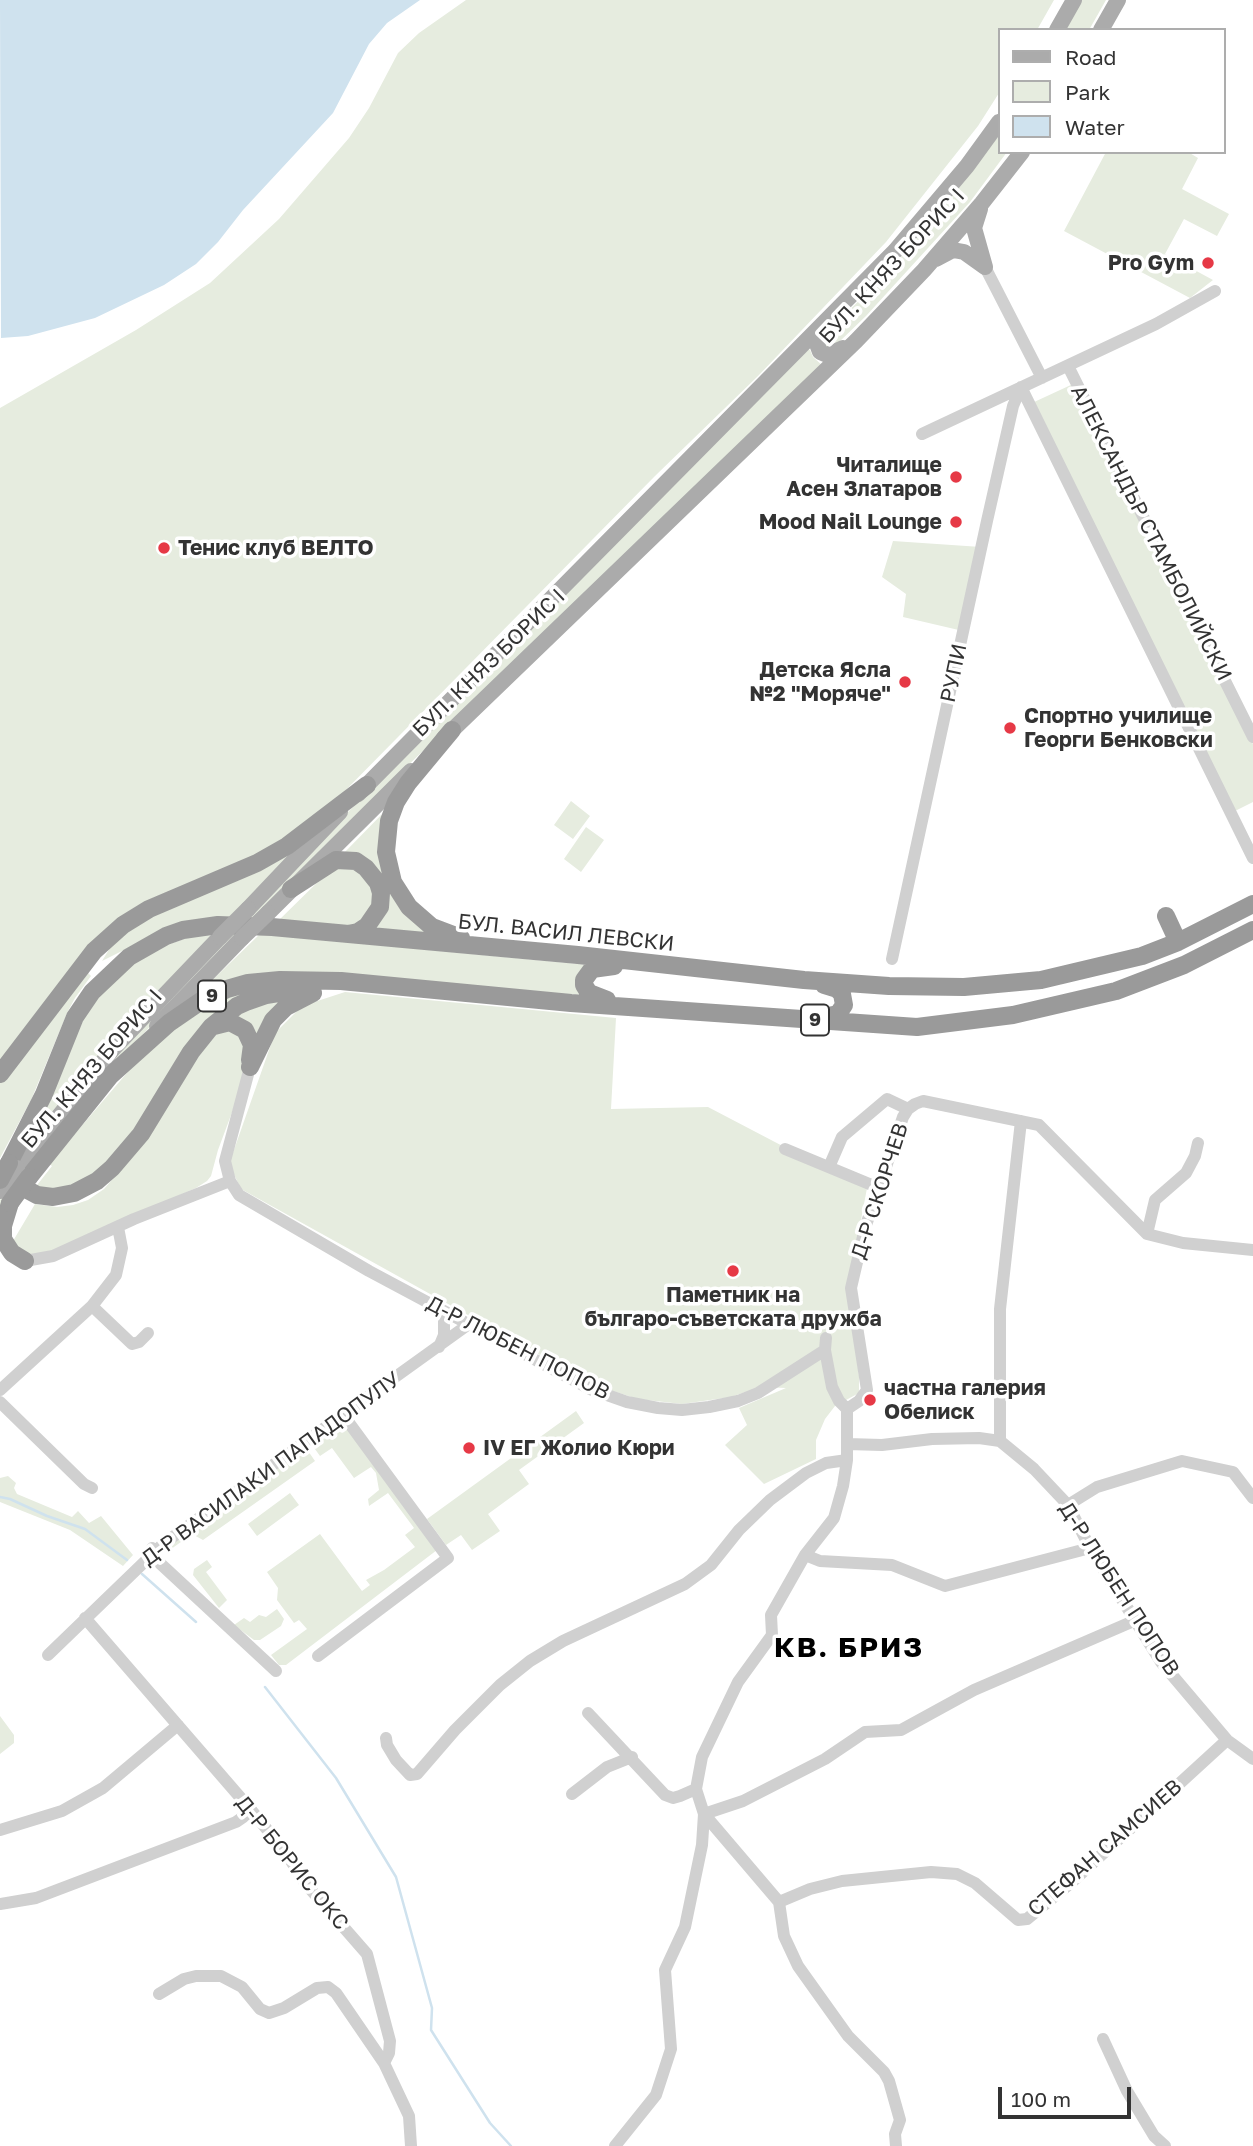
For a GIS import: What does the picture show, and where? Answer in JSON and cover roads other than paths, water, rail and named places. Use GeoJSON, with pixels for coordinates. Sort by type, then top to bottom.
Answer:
{"type":"FeatureCollection","features":[{"type":"Feature","properties":{"kind":"highway"},"geometry":{"type":"LineString","coordinates":[[452,730],[408,783],[396,802],[389,821],[386,842],[390,873],[409,907],[432,927],[448,935],[498,948]]}},
{"type":"Feature","properties":{"kind":"highway"},"geometry":{"type":"LineString","coordinates":[[0,1074],[103,942],[129,920],[230,876],[277,852],[367,785]]}},
{"type":"Feature","properties":{"kind":"highway"},"geometry":{"type":"LineString","coordinates":[[290,890],[336,860],[355,862],[366,868],[378,883],[381,903],[375,917],[367,926],[358,932],[346,934]]}},
{"type":"Feature","properties":{"kind":"highway","name":"БУЛ. ВАСИЛ ЛЕВСКИ"},"geometry":{"type":"LineString","coordinates":[[0,1180],[14,1170],[75,1017],[85,1001],[114,969],[145,947],[183,930],[218,925],[272,927],[804,980],[964,987],[1041,979],[1131,959],[1178,942],[1253,904]]}},
{"type":"Feature","properties":{"kind":"highway"},"geometry":{"type":"LineString","coordinates":[[1166,916],[1178,942]]}},
{"type":"Feature","properties":{"kind":"highway","name":"9"},"geometry":{"type":"LineString","coordinates":[[110,1076],[178,1017],[218,993],[237,986],[269,981],[341,981],[571,1003],[917,1027],[979,1021],[1115,991],[1186,970],[1253,930]]}},
{"type":"Feature","properties":{"kind":"highway"},"geometry":{"type":"LineString","coordinates":[[78,972],[145,947]]}},
{"type":"Feature","properties":{"kind":"highway"},"geometry":{"type":"LineString","coordinates":[[637,1006],[593,996],[586,990],[584,980],[586,974],[595,968],[642,963]]}},
{"type":"Feature","properties":{"kind":"highway"},"geometry":{"type":"LineString","coordinates":[[804,980],[837,989],[844,999],[844,1005],[838,1014],[808,1020]]}},
{"type":"Feature","properties":{"kind":"highway"},"geometry":{"type":"LineString","coordinates":[[14,1170],[25,1190],[46,1197],[75,1193],[97,1181],[141,1134],[191,1052],[211,1027],[237,1006],[257,998],[341,981]]}},
{"type":"Feature","properties":{"kind":"highway"},"geometry":{"type":"LineString","coordinates":[[250,1067],[268,1028],[286,1007],[317,991],[361,983]]}},
{"type":"Feature","properties":{"kind":"highway"},"geometry":{"type":"LineString","coordinates":[[211,1027],[230,1022],[245,1030],[252,1045],[250,1067]]}},
{"type":"Feature","properties":{"kind":"highway","name":"БУЛ. КНЯЗ БОРИС I"},"geometry":{"type":"LineString","coordinates":[[3,1204],[14,1170],[110,1076]]}},
{"type":"Feature","properties":{"kind":"highway"},"geometry":{"type":"LineString","coordinates":[[3,1204],[3,1239],[12,1253],[25,1261]]}},
{"type":"Feature","properties":{"kind":"highway"},"geometry":{"type":"LineString","coordinates":[[0,1259],[25,1261]]}},
{"type":"Feature","properties":{"kind":"main road"},"geometry":{"type":"LineString","coordinates":[[1058,28],[1074,0]]}},
{"type":"Feature","properties":{"kind":"main road"},"geometry":{"type":"LineString","coordinates":[[1102,28],[1118,0]]}},
{"type":"Feature","properties":{"kind":"main road","name":"БУЛ. КНЯЗ БОРИС I"},"geometry":{"type":"LineString","coordinates":[[14,1170],[113,1049],[220,937],[895,251],[998,123]]}},
{"type":"Feature","properties":{"kind":"main road","name":"БУЛ. КНЯЗ БОРИС I"},"geometry":{"type":"LineString","coordinates":[[110,1076],[242,938],[452,730],[856,341],[924,270],[1020,154]]}},
{"type":"Feature","properties":{"kind":"main road"},"geometry":{"type":"LineString","coordinates":[[982,203],[974,229],[985,267]]}},
{"type":"Feature","properties":{"kind":"main road"},"geometry":{"type":"LineString","coordinates":[[924,270],[953,250],[964,252],[985,267]]}},
{"type":"Feature","properties":{"kind":"main road"},"geometry":{"type":"LineString","coordinates":[[833,315],[818,339],[817,349],[827,355],[856,341]]}},
{"type":"Feature","properties":{"kind":"street"},"geometry":{"type":"LineString","coordinates":[[985,267],[1042,377]]}},
{"type":"Feature","properties":{"kind":"street"},"geometry":{"type":"LineString","coordinates":[[922,434],[1156,324],[1215,291]]}},
{"type":"Feature","properties":{"kind":"street","name":"АЛЕКСАНДЪР СТАМБОЛИЙСКИ"},"geometry":{"type":"LineString","coordinates":[[1068,366],[1253,737]]}},
{"type":"Feature","properties":{"kind":"street"},"geometry":{"type":"LineString","coordinates":[[1021,387],[1253,858]]}},
{"type":"Feature","properties":{"kind":"street","name":"РУПИ"},"geometry":{"type":"LineString","coordinates":[[892,960],[990,508],[1013,406],[1021,387]]}},
{"type":"Feature","properties":{"kind":"street"},"geometry":{"type":"LineString","coordinates":[[25,1261],[53,1256],[230,1181],[226,1154],[250,1067]]}},
{"type":"Feature","properties":{"kind":"street"},"geometry":{"type":"LineString","coordinates":[[829,1167],[842,1137],[887,1099],[908,1109]]}},
{"type":"Feature","properties":{"kind":"street","name":"Д-Р СКОРЧЕВ"},"geometry":{"type":"LineString","coordinates":[[848,1409],[859,1401],[867,1390],[851,1288],[865,1228],[908,1109],[923,1101],[1039,1125],[1147,1234]]}},
{"type":"Feature","properties":{"kind":"street"},"geometry":{"type":"LineString","coordinates":[[847,1444],[882,1445],[932,1439],[979,1438],[1000,1441],[1000,1308],[1021,1121]]}},
{"type":"Feature","properties":{"kind":"street"},"geometry":{"type":"LineString","coordinates":[[1198,1143],[1186,1173],[1155,1200],[1147,1234],[1183,1243],[1253,1250]]}},
{"type":"Feature","properties":{"kind":"street"},"geometry":{"type":"LineString","coordinates":[[785,1149],[879,1188]]}},
{"type":"Feature","properties":{"kind":"street","name":"Д-Р ЛЮБЕН ПОПОВ"},"geometry":{"type":"LineString","coordinates":[[230,1181],[239,1195],[347,1259],[590,1389],[640,1405],[672,1410],[709,1408],[738,1401],[777,1382],[826,1344],[832,1387],[839,1401],[848,1409]]}},
{"type":"Feature","properties":{"kind":"street"},"geometry":{"type":"LineString","coordinates":[[0,1390],[92,1306],[116,1275],[122,1248],[118,1227]]}},
{"type":"Feature","properties":{"kind":"street"},"geometry":{"type":"LineString","coordinates":[[92,1306],[132,1344],[139,1342],[148,1333]]}},
{"type":"Feature","properties":{"kind":"street"},"geometry":{"type":"LineString","coordinates":[[435,1306],[444,1318],[444,1335],[439,1347]]}},
{"type":"Feature","properties":{"kind":"street","name":"Д-Р ВАСИЛАКИ ПАПАДОПУЛУ"},"geometry":{"type":"LineString","coordinates":[[48,1655],[150,1554],[469,1324]]}},
{"type":"Feature","properties":{"kind":"street"},"geometry":{"type":"LineString","coordinates":[[0,1402],[92,1489]]}},
{"type":"Feature","properties":{"kind":"street"},"geometry":{"type":"LineString","coordinates":[[615,2146],[656,2095],[671,2049],[665,1970],[685,1927],[702,1845],[704,1814],[696,1789],[702,1757],[738,1682],[772,1634],[771,1615],[805,1555],[834,1518],[847,1460],[848,1409]]}},
{"type":"Feature","properties":{"kind":"street"},"geometry":{"type":"LineString","coordinates":[[318,1656],[448,1558],[344,1416]]}},
{"type":"Feature","properties":{"kind":"street","name":"Д-Р ЛЮБЕН ПОПОВ"},"geometry":{"type":"LineString","coordinates":[[1000,1441],[1034,1469],[1068,1505],[1090,1548],[1161,1662],[1227,1740],[1253,1759]]}},
{"type":"Feature","properties":{"kind":"street"},"geometry":{"type":"LineString","coordinates":[[386,1738],[396,1760],[410,1775],[417,1774],[455,1730],[500,1685],[530,1661],[563,1641],[685,1584],[711,1565],[739,1530],[770,1500],[806,1473],[826,1463],[847,1460]]}},
{"type":"Feature","properties":{"kind":"street"},"geometry":{"type":"LineString","coordinates":[[1068,1505],[1097,1487],[1182,1461],[1233,1472],[1253,1498]]}},
{"type":"Feature","properties":{"kind":"street"},"geometry":{"type":"LineString","coordinates":[[154,1540],[150,1554],[276,1671]]}},
{"type":"Feature","properties":{"kind":"street"},"geometry":{"type":"LineString","coordinates":[[805,1555],[820,1561],[892,1565],[945,1586],[1090,1548]]}},
{"type":"Feature","properties":{"kind":"street","name":"Д-Р БОРИС ОКС"},"geometry":{"type":"LineString","coordinates":[[85,1618],[252,1811],[286,1853],[305,1883],[367,1954],[390,2041],[389,2053],[384,2063]]}},
{"type":"Feature","properties":{"kind":"street"},"geometry":{"type":"LineString","coordinates":[[704,1814],[743,1801],[825,1759],[865,1732],[901,1730],[974,1690],[1136,1620]]}},
{"type":"Feature","properties":{"kind":"street"},"geometry":{"type":"LineString","coordinates":[[588,1713],[665,1795],[673,1798],[696,1789]]}},
{"type":"Feature","properties":{"kind":"street"},"geometry":{"type":"LineString","coordinates":[[0,1830],[62,1811],[93,1793],[134,1763],[178,1725]]}},
{"type":"Feature","properties":{"kind":"street","name":"СТЕФАН САМСИЕВ"},"geometry":{"type":"LineString","coordinates":[[779,1902],[810,1889],[842,1881],[931,1872],[957,1874],[975,1883],[1010,1915],[1018,1920],[1027,1919],[1073,1881],[1227,1740]]}},
{"type":"Feature","properties":{"kind":"street"},"geometry":{"type":"LineString","coordinates":[[572,1794],[607,1767],[632,1757]]}},
{"type":"Feature","properties":{"kind":"street"},"geometry":{"type":"LineString","coordinates":[[0,1904],[36,1898],[236,1822],[252,1811]]}},
{"type":"Feature","properties":{"kind":"street"},"geometry":{"type":"LineString","coordinates":[[704,1814],[779,1902],[784,1936],[798,1966],[848,2036],[880,2067],[889,2081],[900,2120],[895,2134],[896,2146]]}},
{"type":"Feature","properties":{"kind":"street"},"geometry":{"type":"LineString","coordinates":[[159,1994],[184,1979],[220,1976],[242,1987],[260,2009],[269,2012],[284,2008],[317,1988],[327,1987],[336,1993],[384,2063],[409,2116],[411,2146]]}},
{"type":"Feature","properties":{"kind":"street"},"geometry":{"type":"LineString","coordinates":[[1103,2039],[1127,2091],[1154,2136],[1165,2146]]}},
{"type":"Feature","properties":{"kind":"water"},"geometry":{"type":"Polygon","coordinates":[[[0,0],[420,0],[387,23],[369,44],[333,113],[196,264],[164,285],[95,318],[28,336],[1,338],[0,0]]]}},
{"type":"Feature","properties":{"kind":"waterway"},"geometry":{"type":"LineString","coordinates":[[0,1497],[85,1529],[127,1560]]}},
{"type":"Feature","properties":{"kind":"waterway"},"geometry":{"type":"LineString","coordinates":[[142,1574],[196,1622]]}},
{"type":"Feature","properties":{"kind":"waterway"},"geometry":{"type":"LineString","coordinates":[[265,1687],[336,1778],[396,1877],[432,2008],[431,2030],[490,2123],[511,2146]]}},
{"type":"Feature","properties":{"kind":"place","name":"Pro Gym"},"geometry":{"type":"Point","coordinates":[1208,263]}},
{"type":"Feature","properties":{"kind":"place","name":"Читалище Асен Златаров"},"geometry":{"type":"Point","coordinates":[956,477]}},
{"type":"Feature","properties":{"kind":"place","name":"Mood Nail Lounge"},"geometry":{"type":"Point","coordinates":[956,522]}},
{"type":"Feature","properties":{"kind":"place","name":"Тенис клуб ВЕЛТО"},"geometry":{"type":"Point","coordinates":[164,548]}},
{"type":"Feature","properties":{"kind":"place","name":"Детска Ясла №2 \"Моряче\""},"geometry":{"type":"Point","coordinates":[905,682]}},
{"type":"Feature","properties":{"kind":"place","name":"Спортно училище Георги Бенковски"},"geometry":{"type":"Point","coordinates":[1010,728]}},
{"type":"Feature","properties":{"kind":"place","name":"Паметник на българо-съветската дружба"},"geometry":{"type":"Point","coordinates":[733,1271]}},
{"type":"Feature","properties":{"kind":"place","name":"частна галерия Обелиск"},"geometry":{"type":"Point","coordinates":[870,1400]}},
{"type":"Feature","properties":{"kind":"place","name":"IV ЕГ Жолио Кюри"},"geometry":{"type":"Point","coordinates":[469,1448]}},
{"type":"Feature","properties":{"kind":"district","name":"КВ. БРИЗ"},"geometry":{"type":"Point","coordinates":[849,1648]}}]}
